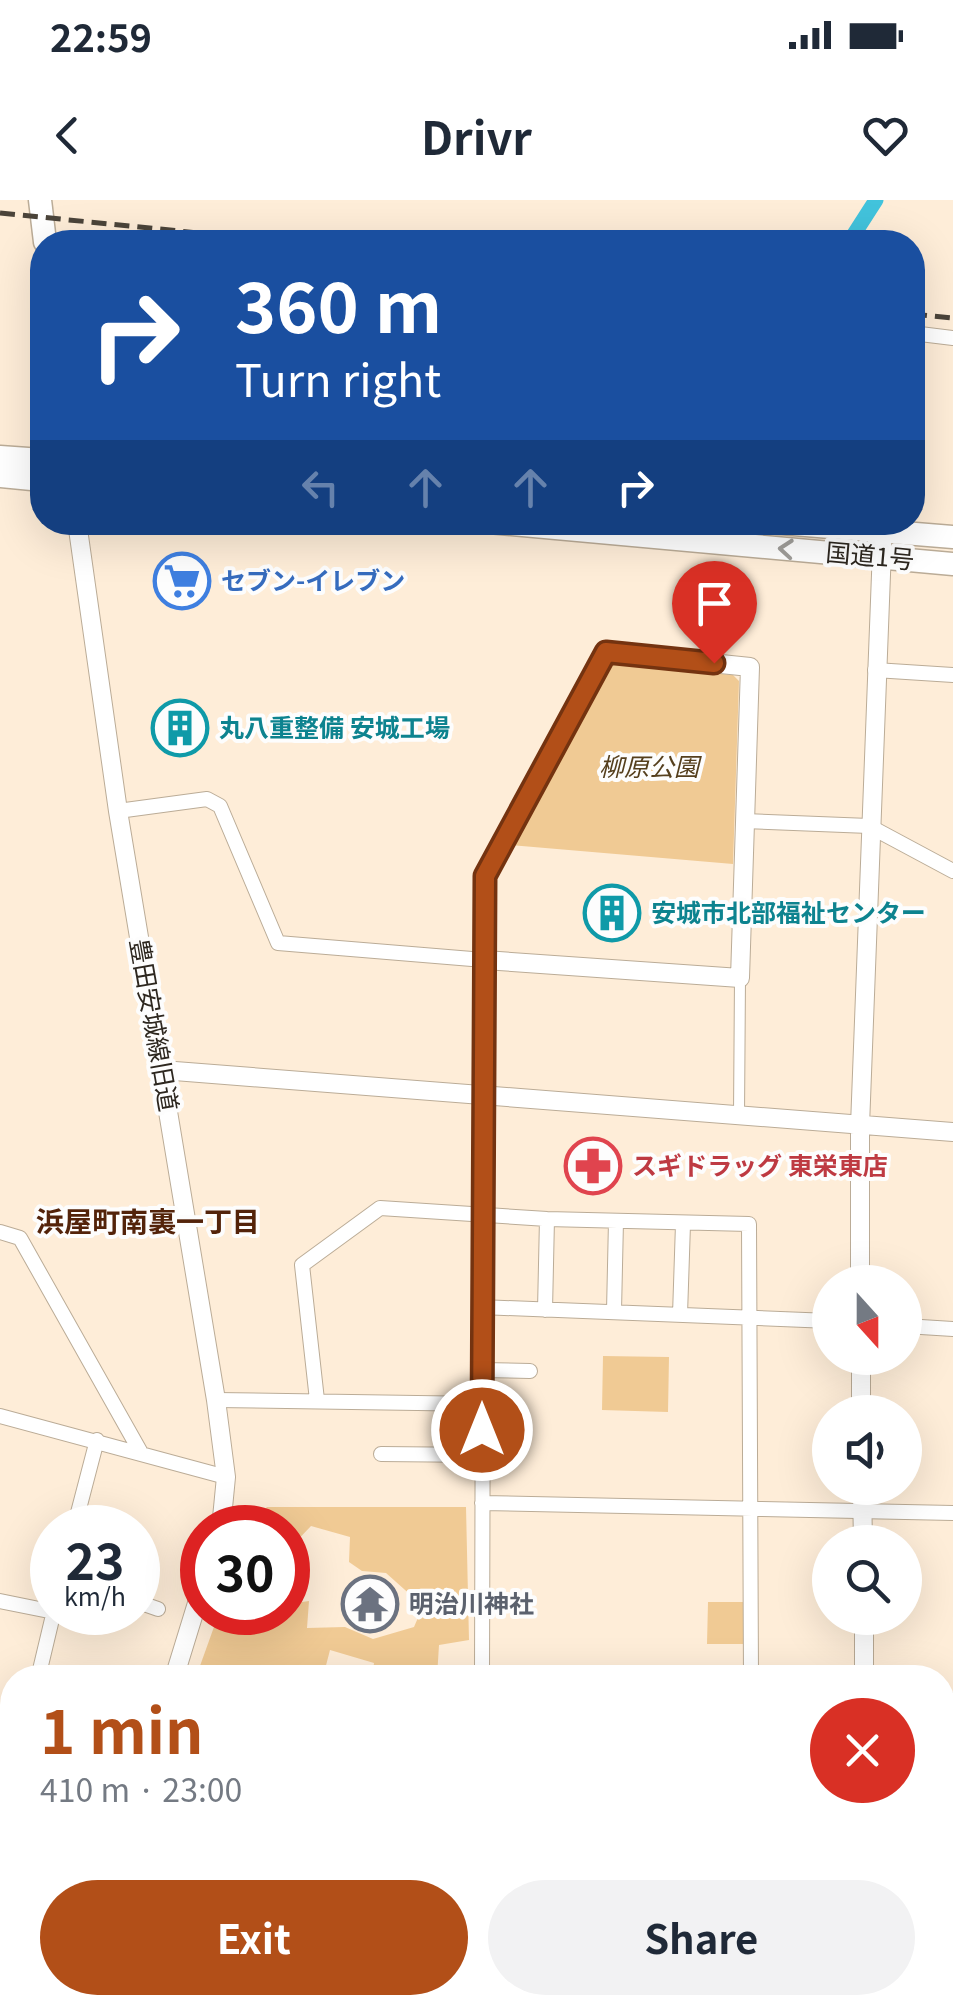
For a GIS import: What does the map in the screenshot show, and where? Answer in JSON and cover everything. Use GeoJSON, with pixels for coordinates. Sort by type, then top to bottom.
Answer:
{"type":"FeatureCollection","features":[{"type":"Feature","properties":{"kind":"main road"},"geometry":{"type":"LineString","coordinates":[[40,200],[44,230]]}},
{"type":"Feature","properties":{"kind":"main road"},"geometry":{"type":"LineString","coordinates":[[0,457],[30,459]]}},
{"type":"Feature","properties":{"kind":"main road"},"geometry":{"type":"LineString","coordinates":[[0,476],[30,479]]}},
{"type":"Feature","properties":{"kind":"main road","name":"国道1号"},"geometry":{"type":"LineString","coordinates":[[925,533],[953,537]]}},
{"type":"Feature","properties":{"kind":"main road","name":"国道1号"},"geometry":{"type":"LineString","coordinates":[[635,535],[953,564]]}},
{"type":"Feature","properties":{"kind":"street"},"geometry":{"type":"LineString","coordinates":[[925,335],[953,338]]}},
{"type":"Feature","properties":{"kind":"street","name":"豊田安城線旧道"},"geometry":{"type":"LineString","coordinates":[[79,535],[118,810],[216,1400],[226,1477],[224,1505]]}},
{"type":"Feature","properties":{"kind":"street"},"geometry":{"type":"LineString","coordinates":[[860,1265],[869,826],[882,535]]}},
{"type":"Feature","properties":{"kind":"street"},"geometry":{"type":"LineString","coordinates":[[482,1665],[485,876],[606,652],[750,666],[739,1116]]}},
{"type":"Feature","properties":{"kind":"street"},"geometry":{"type":"LineString","coordinates":[[875,670],[953,676]]}},
{"type":"Feature","properties":{"kind":"street"},"geometry":{"type":"LineString","coordinates":[[118,810],[207,799],[220,806],[278,943],[740,978]]}},
{"type":"Feature","properties":{"kind":"street"},"geometry":{"type":"LineString","coordinates":[[744,821],[869,826],[953,871]]}},
{"type":"Feature","properties":{"kind":"street"},"geometry":{"type":"LineString","coordinates":[[162,1070],[953,1132]]}},
{"type":"Feature","properties":{"kind":"street"},"geometry":{"type":"LineString","coordinates":[[316,1400],[302,1265],[380,1208],[546,1219],[748,1224],[751,1665]]}},
{"type":"Feature","properties":{"kind":"street"},"geometry":{"type":"LineString","coordinates":[[544,1310],[546,1219]]}},
{"type":"Feature","properties":{"kind":"street"},"geometry":{"type":"LineString","coordinates":[[614,1312],[616,1221]]}},
{"type":"Feature","properties":{"kind":"street"},"geometry":{"type":"LineString","coordinates":[[680,1315],[683,1224]]}},
{"type":"Feature","properties":{"kind":"street"},"geometry":{"type":"LineString","coordinates":[[0,1232],[20,1238],[140,1452]]}},
{"type":"Feature","properties":{"kind":"street"},"geometry":{"type":"LineString","coordinates":[[482,1307],[812,1320]]}},
{"type":"Feature","properties":{"kind":"street"},"geometry":{"type":"LineString","coordinates":[[922,1327],[953,1330]]}},
{"type":"Feature","properties":{"kind":"street"},"geometry":{"type":"LineString","coordinates":[[482,1370],[530,1370]]}},
{"type":"Feature","properties":{"kind":"street"},"geometry":{"type":"LineString","coordinates":[[216,1400],[482,1404]]}},
{"type":"Feature","properties":{"kind":"street"},"geometry":{"type":"LineString","coordinates":[[0,1416],[226,1477]]}},
{"type":"Feature","properties":{"kind":"street"},"geometry":{"type":"LineString","coordinates":[[80,1505],[97,1440]]}},
{"type":"Feature","properties":{"kind":"street"},"geometry":{"type":"LineString","coordinates":[[381,1454],[482,1455]]}},
{"type":"Feature","properties":{"kind":"street"},"geometry":{"type":"LineString","coordinates":[[482,1503],[953,1513]]}},
{"type":"Feature","properties":{"kind":"street"},"geometry":{"type":"LineString","coordinates":[[862,1505],[862,1525]]}},
{"type":"Feature","properties":{"kind":"street"},"geometry":{"type":"LineString","coordinates":[[0,1601],[30,1608]]}},
{"type":"Feature","properties":{"kind":"street"},"geometry":{"type":"LineString","coordinates":[[41,1665],[48,1635]]}},
{"type":"Feature","properties":{"kind":"street"},"geometry":{"type":"LineString","coordinates":[[178,1665],[187,1635]]}},
{"type":"Feature","properties":{"kind":"street"},"geometry":{"type":"LineString","coordinates":[[864,1635],[864,1665]]}},
{"type":"Feature","properties":{"kind":"green space","name":"柳原公園"},"geometry":{"type":"Polygon","coordinates":[[[614,664],[733,675],[739,681],[733,864],[510,845],[607,667],[614,664]]]}},
{"type":"Feature","properties":{"kind":"green space"},"geometry":{"type":"Polygon","coordinates":[[[603,1356],[669,1357],[668,1412],[602,1410],[603,1356]]]}},
{"type":"Feature","properties":{"kind":"green space"},"geometry":{"type":"Polygon","coordinates":[[[310,1507],[466,1507],[469,1640],[439,1645],[438,1665],[374,1665],[330,1650],[326,1665],[200,1665],[211,1635],[310,1635],[310,1628],[345,1627],[373,1639],[414,1627],[423,1606],[386,1573],[362,1571],[349,1562],[350,1537],[311,1526],[310,1507]]]}},
{"type":"Feature","properties":{"kind":"green space"},"geometry":{"type":"Polygon","coordinates":[[[708,1602],[751,1602],[751,1644],[707,1644],[708,1602]]]}},
{"type":"Feature","properties":{"kind":"waterway"},"geometry":{"type":"LineString","coordinates":[[857,230],[876,200]]}},
{"type":"Feature","properties":{"kind":"railway"},"geometry":{"type":"LineString","coordinates":[[0,213],[169,230]]}},
{"type":"Feature","properties":{"kind":"railway"},"geometry":{"type":"LineString","coordinates":[[925,315],[953,318]]}},
{"type":"Feature","properties":{"kind":"place","name":"セブン-イレブン"},"geometry":{"type":"Point","coordinates":[182,581]}},
{"type":"Feature","properties":{"kind":"place","name":"丸八重整備 安城工場"},"geometry":{"type":"Point","coordinates":[180,728]}},
{"type":"Feature","properties":{"kind":"place","name":"安城市北部福祉センター"},"geometry":{"type":"Point","coordinates":[612,913]}},
{"type":"Feature","properties":{"kind":"place","name":"スギドラッグ 東栄東店"},"geometry":{"type":"Point","coordinates":[593,1166]}},
{"type":"Feature","properties":{"kind":"place","name":"明治川神社"},"geometry":{"type":"Point","coordinates":[370,1604]}},
{"type":"Feature","properties":{"kind":"district","name":"浜屋町南裏一丁目"},"geometry":{"type":"Point","coordinates":[148,1222]}},
{"type":"Feature","properties":{"kind":"route"},"geometry":{"type":"LineString","coordinates":[[482,1430],[485,876],[606,652],[714,663]]}}]}
